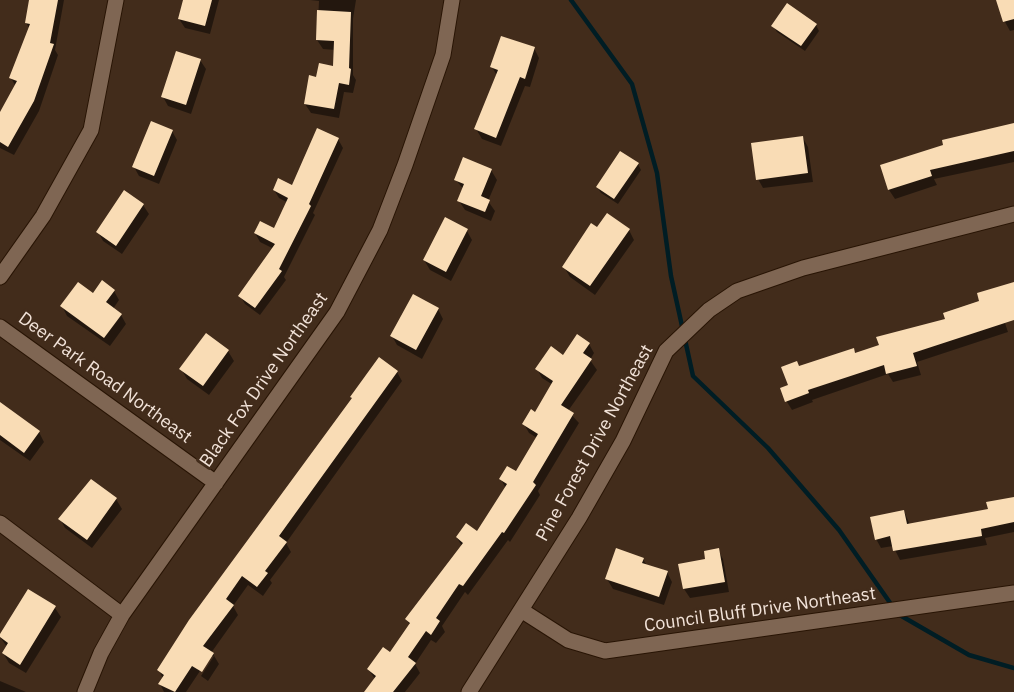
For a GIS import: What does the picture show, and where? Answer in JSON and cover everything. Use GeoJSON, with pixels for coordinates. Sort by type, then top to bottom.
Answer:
{"type":"FeatureCollection","features":[{"type":"Feature","properties":{"kind":"street"},"geometry":{"type":"LineString","coordinates":[[0,277],[43,216],[91,130],[116,0]]}},
{"type":"Feature","properties":{"kind":"street","name":"Black Fox Drive Northeast"},"geometry":{"type":"LineString","coordinates":[[85,692],[101,653],[122,615],[337,312],[380,230],[443,55],[452,0]]}},
{"type":"Feature","properties":{"kind":"street","name":"Pine Forest Drive Northeast"},"geometry":{"type":"LineString","coordinates":[[469,692],[579,518],[618,451],[666,351],[709,310],[737,291],[803,268],[1014,214]]}},
{"type":"Feature","properties":{"kind":"street","name":"Deer Park Road Northeast"},"geometry":{"type":"LineString","coordinates":[[0,327],[216,483]]}},
{"type":"Feature","properties":{"kind":"street"},"geometry":{"type":"LineString","coordinates":[[0,523],[122,615]]}},
{"type":"Feature","properties":{"kind":"street","name":"Council Bluff Drive Northeast"},"geometry":{"type":"LineString","coordinates":[[521,610],[568,640],[605,651],[1014,593]]}},
{"type":"Feature","properties":{"kind":"building"},"geometry":{"type":"Polygon","coordinates":[[[29,0],[58,0],[50,43],[54,44],[34,101],[8,147],[0,142],[0,112],[17,81],[9,78],[30,24],[25,23],[29,0]]]}},
{"type":"Feature","properties":{"kind":"building"},"geometry":{"type":"Polygon","coordinates":[[[183,0],[212,0],[205,26],[178,19],[183,0]]]}},
{"type":"Feature","properties":{"kind":"building"},"geometry":{"type":"Polygon","coordinates":[[[996,0],[1014,0],[1014,19],[1003,22],[996,0]]]}},
{"type":"Feature","properties":{"kind":"building"},"geometry":{"type":"Polygon","coordinates":[[[787,3],[817,24],[801,46],[771,26],[787,3]]]}},
{"type":"Feature","properties":{"kind":"building"},"geometry":{"type":"Polygon","coordinates":[[[317,10],[351,12],[349,85],[339,83],[334,109],[304,104],[309,75],[316,77],[319,63],[333,66],[334,41],[316,40],[317,10]]]}},
{"type":"Feature","properties":{"kind":"building"},"geometry":{"type":"Polygon","coordinates":[[[501,36],[535,47],[525,79],[520,77],[496,138],[474,129],[498,70],[490,67],[501,36]]]}},
{"type":"Feature","properties":{"kind":"building"},"geometry":{"type":"Polygon","coordinates":[[[176,51],[201,59],[186,105],[161,97],[176,51]]]}},
{"type":"Feature","properties":{"kind":"building"},"geometry":{"type":"Polygon","coordinates":[[[151,121],[173,130],[154,176],[132,167],[151,121]]]}},
{"type":"Feature","properties":{"kind":"building"},"geometry":{"type":"Polygon","coordinates":[[[1014,123],[1014,151],[930,170],[932,176],[888,190],[880,165],[943,145],[942,140],[1014,123]]]}},
{"type":"Feature","properties":{"kind":"building"},"geometry":{"type":"Polygon","coordinates":[[[317,128],[339,138],[309,204],[311,206],[279,269],[282,271],[255,308],[238,296],[275,244],[254,233],[260,221],[274,228],[288,198],[273,190],[278,178],[292,185],[317,128]]]}},
{"type":"Feature","properties":{"kind":"building"},"geometry":{"type":"Polygon","coordinates":[[[803,136],[808,173],[756,180],[751,143],[803,136]]]}},
{"type":"Feature","properties":{"kind":"building"},"geometry":{"type":"Polygon","coordinates":[[[620,151],[639,163],[614,199],[596,187],[620,151]]]}},
{"type":"Feature","properties":{"kind":"building"},"geometry":{"type":"Polygon","coordinates":[[[463,157],[492,169],[481,196],[490,200],[485,212],[457,201],[464,184],[454,180],[463,157]]]}},
{"type":"Feature","properties":{"kind":"building"},"geometry":{"type":"Polygon","coordinates":[[[124,190],[144,204],[116,246],[96,232],[124,190]]]}},
{"type":"Feature","properties":{"kind":"building"},"geometry":{"type":"Polygon","coordinates":[[[607,213],[630,229],[590,286],[562,267],[591,223],[597,227],[607,213]]]}},
{"type":"Feature","properties":{"kind":"building"},"geometry":{"type":"Polygon","coordinates":[[[445,217],[468,229],[446,272],[423,260],[445,217]]]}},
{"type":"Feature","properties":{"kind":"building"},"geometry":{"type":"Polygon","coordinates":[[[102,280],[115,290],[106,302],[122,314],[104,338],[60,306],[78,282],[93,293],[102,280]]]}},
{"type":"Feature","properties":{"kind":"building"},"geometry":{"type":"Polygon","coordinates":[[[1014,282],[1014,320],[913,353],[917,366],[886,374],[884,365],[808,390],[809,393],[785,402],[780,388],[788,385],[781,367],[797,361],[799,366],[854,348],[855,353],[879,345],[876,337],[945,319],[943,313],[979,301],[977,293],[1014,282]]]}},
{"type":"Feature","properties":{"kind":"building"},"geometry":{"type":"Polygon","coordinates":[[[413,294],[439,308],[416,350],[390,336],[413,294]]]}},
{"type":"Feature","properties":{"kind":"building"},"geometry":{"type":"Polygon","coordinates":[[[206,333],[229,350],[203,386],[179,369],[206,333]]]}},
{"type":"Feature","properties":{"kind":"building"},"geometry":{"type":"Polygon","coordinates":[[[577,334],[590,343],[583,353],[592,359],[561,405],[574,413],[533,482],[536,485],[504,533],[502,532],[463,586],[459,584],[436,618],[440,621],[431,635],[426,631],[408,657],[416,663],[393,692],[364,692],[376,676],[367,669],[383,647],[390,652],[410,623],[405,619],[463,543],[456,537],[466,523],[477,531],[507,484],[499,479],[507,466],[516,471],[538,434],[522,424],[531,409],[535,412],[553,381],[535,369],[551,346],[563,355],[577,334]]]}},
{"type":"Feature","properties":{"kind":"building"},"geometry":{"type":"Polygon","coordinates":[[[379,357],[398,371],[279,536],[287,542],[265,571],[268,573],[257,587],[242,576],[226,599],[234,605],[203,646],[214,653],[202,672],[192,666],[175,692],[158,684],[164,675],[157,670],[189,620],[352,398],[350,397],[379,357]]]}},
{"type":"Feature","properties":{"kind":"building"},"geometry":{"type":"Polygon","coordinates":[[[0,402],[40,431],[24,453],[0,435],[0,402]]]}},
{"type":"Feature","properties":{"kind":"building"},"geometry":{"type":"Polygon","coordinates":[[[91,479],[117,498],[87,540],[58,519],[91,479]]]}},
{"type":"Feature","properties":{"kind":"building"},"geometry":{"type":"Polygon","coordinates":[[[1014,497],[1014,522],[981,529],[982,536],[893,551],[890,536],[875,540],[870,517],[904,510],[907,524],[988,509],[986,502],[1014,497]]]}},
{"type":"Feature","properties":{"kind":"building"},"geometry":{"type":"Polygon","coordinates":[[[616,548],[644,558],[642,563],[668,571],[659,597],[605,579],[616,548]]]}},
{"type":"Feature","properties":{"kind":"building"},"geometry":{"type":"Polygon","coordinates":[[[719,548],[725,582],[683,589],[678,564],[705,559],[704,551],[719,548]]]}},
{"type":"Feature","properties":{"kind":"building"},"geometry":{"type":"Polygon","coordinates":[[[28,589],[56,606],[20,665],[2,653],[8,643],[0,637],[0,634],[28,589]]]}},
{"type":"Feature","properties":{"kind":"waterway"},"geometry":{"type":"LineString","coordinates":[[571,0],[632,84],[657,173],[671,276],[693,376],[768,448],[839,530],[893,607]]}},
{"type":"Feature","properties":{"kind":"waterway"},"geometry":{"type":"LineString","coordinates":[[898,614],[969,655],[1014,668]]}}]}
